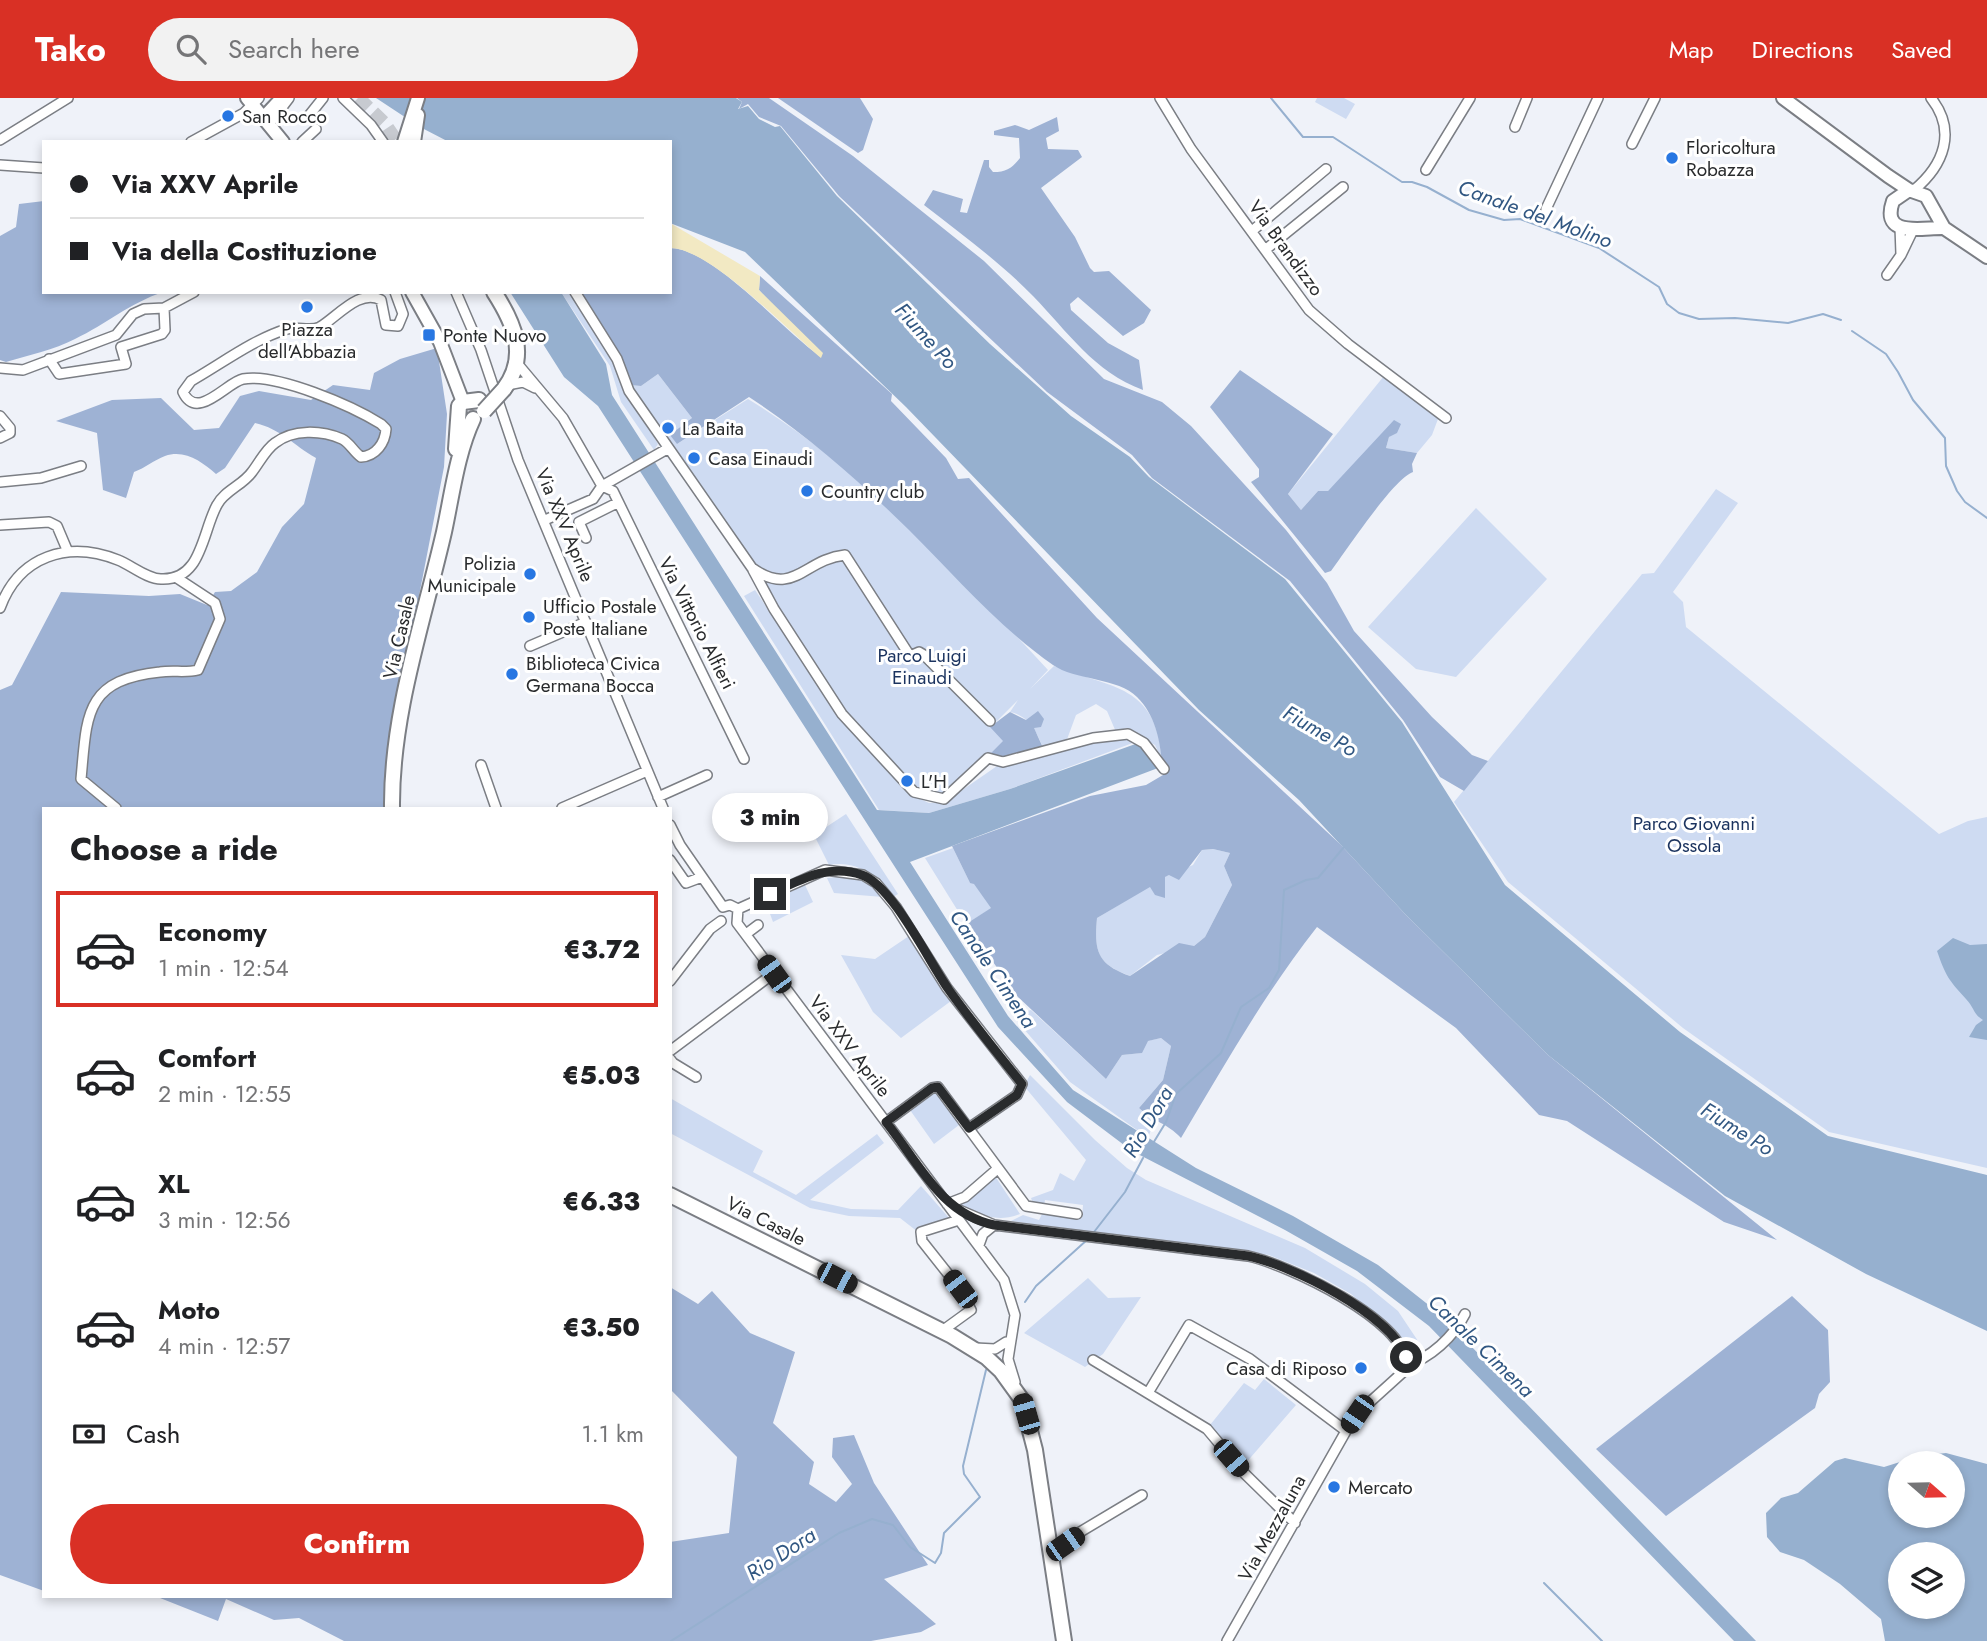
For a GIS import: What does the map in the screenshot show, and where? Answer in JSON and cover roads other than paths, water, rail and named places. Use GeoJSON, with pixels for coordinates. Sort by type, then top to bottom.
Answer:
{"type":"FeatureCollection","features":[{"type":"Feature","properties":{"kind":"main road"},"geometry":{"type":"LineString","coordinates":[[472,409],[505,387],[516,362],[515,328],[496,295]]}},
{"type":"Feature","properties":{"kind":"main road","name":"Via Casale"},"geometry":{"type":"LineString","coordinates":[[392,807],[392,782],[403,706],[472,409]]}},
{"type":"Feature","properties":{"kind":"main road","name":"Via Casale"},"geometry":{"type":"LineString","coordinates":[[672,1196],[942,1331],[973,1348],[1001,1371],[1022,1400],[1035,1450],[1064,1641]]}},
{"type":"Feature","properties":{"kind":"street"},"geometry":{"type":"LineString","coordinates":[[2,135],[68,98]]}},
{"type":"Feature","properties":{"kind":"street"},"geometry":{"type":"LineString","coordinates":[[268,120],[282,98]]}},
{"type":"Feature","properties":{"kind":"street"},"geometry":{"type":"LineString","coordinates":[[268,120],[289,98]]}},
{"type":"Feature","properties":{"kind":"street"},"geometry":{"type":"LineString","coordinates":[[307,118],[323,98]]}},
{"type":"Feature","properties":{"kind":"street"},"geometry":{"type":"LineString","coordinates":[[336,98],[375,130]]}},
{"type":"Feature","properties":{"kind":"street"},"geometry":{"type":"LineString","coordinates":[[343,98],[382,140]]}},
{"type":"Feature","properties":{"kind":"street"},"geometry":{"type":"LineString","coordinates":[[405,140],[418,98]]}},
{"type":"Feature","properties":{"kind":"street"},"geometry":{"type":"LineString","coordinates":[[414,140],[424,98]]}},
{"type":"Feature","properties":{"kind":"street","name":"Via Brandizzo"},"geometry":{"type":"LineString","coordinates":[[1160,98],[1194,152],[1309,310],[1348,344],[1446,418]]}},
{"type":"Feature","properties":{"kind":"street"},"geometry":{"type":"LineString","coordinates":[[1426,170],[1470,98]]}},
{"type":"Feature","properties":{"kind":"street"},"geometry":{"type":"LineString","coordinates":[[1515,127],[1527,98]]}},
{"type":"Feature","properties":{"kind":"street"},"geometry":{"type":"LineString","coordinates":[[1546,209],[1598,98]]}},
{"type":"Feature","properties":{"kind":"street"},"geometry":{"type":"LineString","coordinates":[[1632,144],[1655,98]]}},
{"type":"Feature","properties":{"kind":"street"},"geometry":{"type":"LineString","coordinates":[[1783,98],[1906,192],[1931,206],[1944,228],[1987,257]]}},
{"type":"Feature","properties":{"kind":"street"},"geometry":{"type":"LineString","coordinates":[[1886,275],[1901,255],[1912,228],[1931,206],[1931,175],[1945,142],[1946,124],[1931,98]]}},
{"type":"Feature","properties":{"kind":"street"},"geometry":{"type":"LineString","coordinates":[[195,140],[244,113],[253,100],[282,140]]}},
{"type":"Feature","properties":{"kind":"street"},"geometry":{"type":"LineString","coordinates":[[304,140],[316,128]]}},
{"type":"Feature","properties":{"kind":"street"},"geometry":{"type":"LineString","coordinates":[[0,164],[42,168]]}},
{"type":"Feature","properties":{"kind":"street"},"geometry":{"type":"LineString","coordinates":[[1252,231],[1326,169]]}},
{"type":"Feature","properties":{"kind":"street"},"geometry":{"type":"LineString","coordinates":[[1931,175],[1906,192],[1891,212],[1912,228],[1944,228]]}},
{"type":"Feature","properties":{"kind":"street"},"geometry":{"type":"LineString","coordinates":[[1265,250],[1343,187]]}},
{"type":"Feature","properties":{"kind":"street"},"geometry":{"type":"LineString","coordinates":[[2,371],[23,370],[116,335],[133,314],[144,309],[164,308],[190,294]]}},
{"type":"Feature","properties":{"kind":"street"},"geometry":{"type":"LineString","coordinates":[[0,608],[16,577],[36,560],[68,552],[108,556],[159,580],[177,578],[193,567],[218,502],[250,476],[273,443],[292,434],[321,433],[345,440],[358,455],[366,457],[378,448],[386,429],[376,421],[281,383],[243,379],[212,399],[200,402],[185,396],[185,386],[269,337],[289,329],[318,328],[364,297],[373,296],[381,300],[386,325],[396,327],[403,314],[396,294]]}},
{"type":"Feature","properties":{"kind":"street"},"geometry":{"type":"LineString","coordinates":[[413,294],[472,409]]}},
{"type":"Feature","properties":{"kind":"street","name":"Via XXV Aprile"},"geometry":{"type":"LineString","coordinates":[[457,294],[485,361],[518,460],[663,807]]}},
{"type":"Feature","properties":{"kind":"street"},"geometry":{"type":"LineString","coordinates":[[576,294],[617,359],[629,391],[752,568],[774,609],[842,714],[914,792],[944,799],[988,758],[1003,762],[1093,738],[1128,734],[1144,743],[1164,769]]}},
{"type":"Feature","properties":{"kind":"street"},"geometry":{"type":"LineString","coordinates":[[49,359],[59,374],[126,364],[121,347],[162,334],[165,330],[164,308]]}},
{"type":"Feature","properties":{"kind":"street","name":"Via Vittorio Alfieri"},"geometry":{"type":"LineString","coordinates":[[516,362],[576,439],[602,485],[613,491],[744,759]]}},
{"type":"Feature","properties":{"kind":"street"},"geometry":{"type":"LineString","coordinates":[[505,387],[523,382],[540,392]]}},
{"type":"Feature","properties":{"kind":"street"},"geometry":{"type":"LineString","coordinates":[[0,416],[10,428],[10,433],[0,438]]}},
{"type":"Feature","properties":{"kind":"street"},"geometry":{"type":"LineString","coordinates":[[545,520],[593,499],[602,485],[634,470],[667,449]]}},
{"type":"Feature","properties":{"kind":"street"},"geometry":{"type":"LineString","coordinates":[[0,482],[41,478],[81,466]]}},
{"type":"Feature","properties":{"kind":"street"},"geometry":{"type":"LineString","coordinates":[[586,538],[579,522],[617,503]]}},
{"type":"Feature","properties":{"kind":"street"},"geometry":{"type":"LineString","coordinates":[[0,525],[50,522],[57,526],[68,552]]}},
{"type":"Feature","properties":{"kind":"street"},"geometry":{"type":"LineString","coordinates":[[752,568],[769,580],[787,581],[826,557],[845,555],[910,656],[919,652],[924,655],[990,721]]}},
{"type":"Feature","properties":{"kind":"street"},"geometry":{"type":"LineString","coordinates":[[115,807],[81,779],[88,716],[93,703],[125,678],[159,672],[198,670],[220,619],[215,603],[177,578]]}},
{"type":"Feature","properties":{"kind":"street"},"geometry":{"type":"LineString","coordinates":[[530,646],[586,622]]}},
{"type":"Feature","properties":{"kind":"street"},"geometry":{"type":"LineString","coordinates":[[481,765],[496,807]]}},
{"type":"Feature","properties":{"kind":"street"},"geometry":{"type":"LineString","coordinates":[[581,805],[647,771]]}},
{"type":"Feature","properties":{"kind":"street"},"geometry":{"type":"LineString","coordinates":[[658,797],[708,775]]}},
{"type":"Feature","properties":{"kind":"street"},"geometry":{"type":"LineString","coordinates":[[673,838],[723,907]]}},
{"type":"Feature","properties":{"kind":"street"},"geometry":{"type":"LineString","coordinates":[[672,863],[686,883],[702,877]]}},
{"type":"Feature","properties":{"kind":"street"},"geometry":{"type":"LineString","coordinates":[[738,909],[825,870],[863,875],[876,883],[896,907],[947,988],[1022,1084],[1017,1095],[969,1128]]}},
{"type":"Feature","properties":{"kind":"street"},"geometry":{"type":"LineString","coordinates":[[721,921],[720,912],[723,907],[730,905],[738,909]]}},
{"type":"Feature","properties":{"kind":"street"},"geometry":{"type":"LineString","coordinates":[[721,921],[729,926],[737,923],[738,909]]}},
{"type":"Feature","properties":{"kind":"street"},"geometry":{"type":"LineString","coordinates":[[672,978],[710,929],[721,921]]}},
{"type":"Feature","properties":{"kind":"street","name":"Via XXV Aprile"},"geometry":{"type":"LineString","coordinates":[[737,923],[1004,1280],[1014,1310],[1015,1324],[1008,1359],[1022,1400]]}},
{"type":"Feature","properties":{"kind":"street"},"geometry":{"type":"LineString","coordinates":[[746,934],[758,925]]}},
{"type":"Feature","properties":{"kind":"street"},"geometry":{"type":"LineString","coordinates":[[672,1050],[774,974]]}},
{"type":"Feature","properties":{"kind":"street"},"geometry":{"type":"LineString","coordinates":[[672,1061],[683,1073],[696,1077]]}},
{"type":"Feature","properties":{"kind":"street","name":"Via XXV Aprile"},"geometry":{"type":"LineString","coordinates":[[886,1122],[932,1088],[938,1087],[1026,1206],[1077,1214]]}},
{"type":"Feature","properties":{"kind":"street"},"geometry":{"type":"LineString","coordinates":[[947,1204],[965,1197],[995,1171]]}},
{"type":"Feature","properties":{"kind":"street","name":"Via XXV Aprile"},"geometry":{"type":"LineString","coordinates":[[947,1204],[975,1219],[994,1225],[1248,1256],[1300,1273],[1345,1299],[1386,1331],[1402,1348],[1406,1366]]}},
{"type":"Feature","properties":{"kind":"street"},"geometry":{"type":"LineString","coordinates":[[942,1331],[969,1316],[971,1310],[960,1289],[920,1236],[926,1229],[959,1220]]}},
{"type":"Feature","properties":{"kind":"street"},"geometry":{"type":"LineString","coordinates":[[979,1245],[983,1234],[994,1225]]}},
{"type":"Feature","properties":{"kind":"street","name":"Via Mezzaluna"},"geometry":{"type":"LineString","coordinates":[[1227,1641],[1346,1431],[1360,1411],[1402,1373],[1406,1366],[1437,1347],[1458,1327],[1465,1314]]}},
{"type":"Feature","properties":{"kind":"street"},"geometry":{"type":"LineString","coordinates":[[1001,1371],[1006,1342],[1015,1324]]}},
{"type":"Feature","properties":{"kind":"street"},"geometry":{"type":"LineString","coordinates":[[1148,1393],[1189,1325],[1250,1359],[1346,1431]]}},
{"type":"Feature","properties":{"kind":"street"},"geometry":{"type":"LineString","coordinates":[[973,1348],[995,1349],[1006,1342]]}},
{"type":"Feature","properties":{"kind":"street"},"geometry":{"type":"LineString","coordinates":[[1093,1360],[1207,1429],[1244,1473],[1295,1523]]}},
{"type":"Feature","properties":{"kind":"street"},"geometry":{"type":"LineString","coordinates":[[1051,1550],[1142,1495]]}},
{"type":"Feature","properties":{"kind":"water","name":"Fiume Po"},"geometry":{"type":"Polygon","coordinates":[[[376,98],[736,98],[742,102],[738,109],[748,106],[759,119],[775,127],[780,126],[837,196],[990,344],[1071,416],[1130,457],[1149,477],[1285,579],[1402,722],[1505,885],[1680,1032],[1828,1136],[1987,1175],[1987,1331],[1866,1274],[1725,1196],[1548,1055],[1406,915],[1299,800],[1199,710],[906,407],[745,252],[672,224],[672,140],[445,140],[376,98]]]}},
{"type":"Feature","properties":{"kind":"water"},"geometry":{"type":"Polygon","coordinates":[[[511,294],[562,294],[606,364],[612,395],[877,810],[929,813],[1010,789],[1141,742],[1158,768],[910,862],[1008,1016],[1073,1090],[1196,1168],[1293,1216],[1378,1265],[1440,1314],[1756,1641],[1734,1641],[1429,1326],[1357,1271],[1285,1230],[1132,1151],[1067,1102],[998,1027],[598,406],[564,377],[511,294]]]}},
{"type":"Feature","properties":{"kind":"water"},"geometry":{"type":"Polygon","coordinates":[[[1953,938],[1970,945],[1987,944],[1987,1040],[1969,1037],[1976,1025],[1983,1020],[1948,978],[1937,951],[1953,938]]]}},
{"type":"Feature","properties":{"kind":"water"},"geometry":{"type":"Polygon","coordinates":[[[1845,1458],[1888,1466],[1888,1528],[1965,1528],[1965,1458],[1987,1464],[1987,1641],[1885,1641],[1881,1619],[1840,1584],[1804,1560],[1780,1552],[1767,1537],[1766,1513],[1781,1498],[1798,1493],[1835,1461],[1845,1458]]]}},
{"type":"Feature","properties":{"kind":"waterway","name":"Canale del Molino"},"geometry":{"type":"LineString","coordinates":[[1271,98],[1303,137],[1333,137],[1402,182],[1427,187],[1469,210],[1504,220],[1520,219],[1599,248],[1659,287],[1667,304],[1679,313],[1699,319],[1735,318],[1788,323],[1823,314],[1841,320]]}},
{"type":"Feature","properties":{"kind":"waterway","name":"Canale del Molino"},"geometry":{"type":"LineString","coordinates":[[1852,331],[1886,354],[1913,400],[1945,438],[1946,466],[1957,491],[1965,502],[1987,518]]}},
{"type":"Feature","properties":{"kind":"waterway","name":"Rio Dora"},"geometry":{"type":"LineString","coordinates":[[1152,1145],[1166,1122],[1176,1094],[1221,1053],[1241,1007],[1269,988],[1279,970],[1284,890],[1306,880],[1318,878],[1344,847]]}},
{"type":"Feature","properties":{"kind":"waterway","name":"Rio Dora"},"geometry":{"type":"LineString","coordinates":[[1094,1232],[1125,1192],[1143,1158]]}},
{"type":"Feature","properties":{"kind":"waterway","name":"Rio Dora"},"geometry":{"type":"LineString","coordinates":[[1025,1302],[1036,1286],[1088,1239]]}},
{"type":"Feature","properties":{"kind":"waterway","name":"Rio Dora"},"geometry":{"type":"LineString","coordinates":[[671,1641],[839,1533],[872,1519],[893,1525],[910,1547],[935,1563],[941,1553],[944,1533],[980,1497],[964,1474],[963,1466],[986,1370]]}},
{"type":"Feature","properties":{"kind":"waterway"},"geometry":{"type":"LineString","coordinates":[[1544,1583],[1602,1641]]}},
{"type":"Feature","properties":{"kind":"tunnel"},"geometry":{"type":"LineString","coordinates":[[358,98],[384,123],[396,140]]}},
{"type":"Feature","properties":{"kind":"place","name":"San Rocco"},"geometry":{"type":"Point","coordinates":[228,116]}},
{"type":"Feature","properties":{"kind":"place","name":"Floricoltura Robazza"},"geometry":{"type":"Point","coordinates":[1672,158]}},
{"type":"Feature","properties":{"kind":"place","name":"Piazza dell'Abbazia"},"geometry":{"type":"Point","coordinates":[307,307]}},
{"type":"Feature","properties":{"kind":"place","name":"Ponte Nuovo"},"geometry":{"type":"Point","coordinates":[429,335]}},
{"type":"Feature","properties":{"kind":"place","name":"La Baita"},"geometry":{"type":"Point","coordinates":[668,428]}},
{"type":"Feature","properties":{"kind":"place","name":"Casa Einaudi"},"geometry":{"type":"Point","coordinates":[694,458]}},
{"type":"Feature","properties":{"kind":"place","name":"Country club"},"geometry":{"type":"Point","coordinates":[807,491]}},
{"type":"Feature","properties":{"kind":"place","name":"Polizia Municipale"},"geometry":{"type":"Point","coordinates":[530,574]}},
{"type":"Feature","properties":{"kind":"place","name":"Ufficio Postale Poste Italiane"},"geometry":{"type":"Point","coordinates":[529,617]}},
{"type":"Feature","properties":{"kind":"place","name":"Biblioteca Civica Germana Bocca"},"geometry":{"type":"Point","coordinates":[512,674]}},
{"type":"Feature","properties":{"kind":"place","name":"L'H"},"geometry":{"type":"Point","coordinates":[907,781]}},
{"type":"Feature","properties":{"kind":"place","name":"Casa di Riposo"},"geometry":{"type":"Point","coordinates":[1361,1368]}},
{"type":"Feature","properties":{"kind":"place","name":"Mercato"},"geometry":{"type":"Point","coordinates":[1334,1487]}},
{"type":"Feature","properties":{"kind":"park label","name":"Parco Luigi Einaudi"},"geometry":{"type":"Point","coordinates":[922,666]}},
{"type":"Feature","properties":{"kind":"park label","name":"Parco Giovanni Ossola"},"geometry":{"type":"Point","coordinates":[1694,834]}},
{"type":"Feature","properties":{"kind":"water label","name":"Canale Cimena"},"geometry":{"type":"Point","coordinates":[993,969]}},
{"type":"Feature","properties":{"kind":"water label","name":"Canale Cimena"},"geometry":{"type":"Point","coordinates":[1481,1346]}}]}
